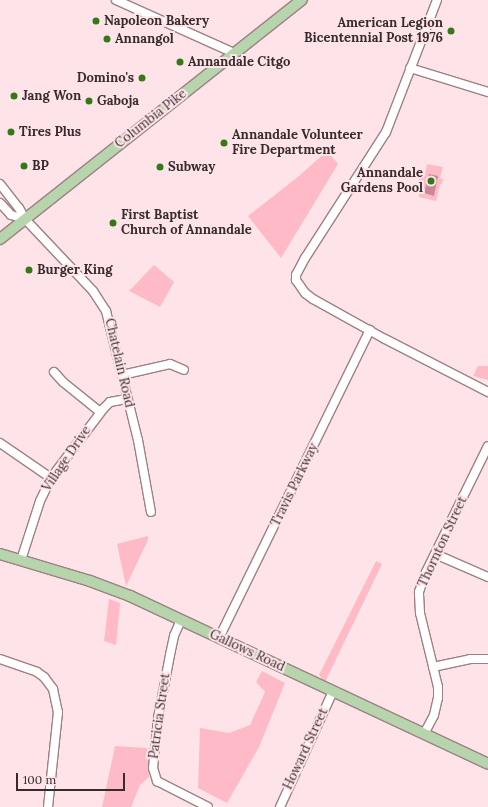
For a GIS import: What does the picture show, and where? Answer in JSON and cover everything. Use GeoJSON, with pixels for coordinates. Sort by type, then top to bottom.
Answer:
{"type":"FeatureCollection","features":[{"type":"Feature","properties":{"kind":"main road","name":"Columbia Pike"},"geometry":{"type":"LineString","coordinates":[[0,239],[302,0]]}},
{"type":"Feature","properties":{"kind":"main road","name":"Gallows Road"},"geometry":{"type":"LineString","coordinates":[[0,554],[109,588],[181,620],[488,764]]}},
{"type":"Feature","properties":{"kind":"street"},"geometry":{"type":"LineString","coordinates":[[116,0],[234,54]]}},
{"type":"Feature","properties":{"kind":"street"},"geometry":{"type":"LineString","coordinates":[[438,0],[386,132],[305,258],[296,275],[296,280],[302,289],[313,299],[488,392]]}},
{"type":"Feature","properties":{"kind":"street"},"geometry":{"type":"LineString","coordinates":[[410,68],[488,92]]}},
{"type":"Feature","properties":{"kind":"street"},"geometry":{"type":"LineString","coordinates":[[0,184],[19,208],[25,219]]}},
{"type":"Feature","properties":{"kind":"street"},"geometry":{"type":"LineString","coordinates":[[0,203],[11,215],[25,219]]}},
{"type":"Feature","properties":{"kind":"street","name":"Chatelain Road"},"geometry":{"type":"LineString","coordinates":[[25,219],[93,291],[106,311],[138,440],[151,512]]}},
{"type":"Feature","properties":{"kind":"street","name":"Travis Parkway"},"geometry":{"type":"LineString","coordinates":[[219,638],[370,330]]}},
{"type":"Feature","properties":{"kind":"street"},"geometry":{"type":"LineString","coordinates":[[122,375],[170,364],[184,370]]}},
{"type":"Feature","properties":{"kind":"street"},"geometry":{"type":"LineString","coordinates":[[54,372],[75,392],[100,412]]}},
{"type":"Feature","properties":{"kind":"street","name":"Village Drive"},"geometry":{"type":"LineString","coordinates":[[21,560],[40,501],[51,478],[100,412],[110,402],[127,399]]}},
{"type":"Feature","properties":{"kind":"street"},"geometry":{"type":"LineString","coordinates":[[0,443],[51,478]]}},
{"type":"Feature","properties":{"kind":"street","name":"Thornton Street"},"geometry":{"type":"LineString","coordinates":[[424,734],[434,715],[438,698],[419,603],[422,582],[488,446]]}},
{"type":"Feature","properties":{"kind":"street"},"geometry":{"type":"LineString","coordinates":[[435,554],[488,577]]}},
{"type":"Feature","properties":{"kind":"street","name":"Patricia Street"},"geometry":{"type":"LineString","coordinates":[[181,620],[174,636],[168,661],[158,718],[153,768],[157,781],[208,807]]}},
{"type":"Feature","properties":{"kind":"street"},"geometry":{"type":"LineString","coordinates":[[0,659],[37,672],[53,689],[58,712],[48,807]]}},
{"type":"Feature","properties":{"kind":"street"},"geometry":{"type":"LineString","coordinates":[[433,667],[470,659],[488,659]]}},
{"type":"Feature","properties":{"kind":"street","name":"Howard Street"},"geometry":{"type":"LineString","coordinates":[[280,807],[333,691]]}},
{"type":"Feature","properties":{"kind":"shaded area"},"geometry":{"type":"Polygon","coordinates":[[[327,151],[338,164],[281,258],[248,216],[299,176],[327,151]]]}},
{"type":"Feature","properties":{"kind":"shaded area","name":"Annandale Gardens Pool"},"geometry":{"type":"Polygon","coordinates":[[[427,164],[443,167],[440,178],[443,179],[442,184],[440,184],[436,201],[419,197],[419,177],[415,177],[416,174],[425,175],[427,164]]]}},
{"type":"Feature","properties":{"kind":"shaded area"},"geometry":{"type":"Polygon","coordinates":[[[429,174],[438,176],[434,196],[424,193],[429,174]]]}},
{"type":"Feature","properties":{"kind":"shaded area"},"geometry":{"type":"Polygon","coordinates":[[[154,265],[174,282],[160,307],[129,291],[154,265]]]}},
{"type":"Feature","properties":{"kind":"shaded area"},"geometry":{"type":"Polygon","coordinates":[[[478,366],[488,366],[488,380],[473,376],[478,366]]]}},
{"type":"Feature","properties":{"kind":"shaded area"},"geometry":{"type":"Polygon","coordinates":[[[148,536],[148,540],[126,586],[117,544],[148,536]]]}},
{"type":"Feature","properties":{"kind":"shaded area"},"geometry":{"type":"Polygon","coordinates":[[[376,561],[382,564],[325,682],[319,675],[376,561]]]}},
{"type":"Feature","properties":{"kind":"shaded area"},"geometry":{"type":"Polygon","coordinates":[[[109,599],[120,603],[116,645],[104,641],[109,599]]]}},
{"type":"Feature","properties":{"kind":"shaded area"},"geometry":{"type":"Polygon","coordinates":[[[262,671],[285,683],[259,747],[227,803],[198,788],[200,728],[229,733],[250,725],[265,692],[256,682],[262,671]]]}},
{"type":"Feature","properties":{"kind":"shaded area"},"geometry":{"type":"Polygon","coordinates":[[[115,746],[147,748],[149,777],[140,785],[131,807],[102,807],[115,746]]]}},
{"type":"Feature","properties":{"kind":"place","name":"Napoleon Bakery"},"geometry":{"type":"Point","coordinates":[96,21]}},
{"type":"Feature","properties":{"kind":"place","name":"American Legion Bicentennial Post 1976"},"geometry":{"type":"Point","coordinates":[451,31]}},
{"type":"Feature","properties":{"kind":"place","name":"Annangol"},"geometry":{"type":"Point","coordinates":[107,39]}},
{"type":"Feature","properties":{"kind":"place","name":"Annandale Citgo"},"geometry":{"type":"Point","coordinates":[180,62]}},
{"type":"Feature","properties":{"kind":"place","name":"Domino's"},"geometry":{"type":"Point","coordinates":[142,78]}},
{"type":"Feature","properties":{"kind":"place","name":"Jang Won"},"geometry":{"type":"Point","coordinates":[14,96]}},
{"type":"Feature","properties":{"kind":"place","name":"Gaboja"},"geometry":{"type":"Point","coordinates":[89,101]}},
{"type":"Feature","properties":{"kind":"place","name":"Tires Plus"},"geometry":{"type":"Point","coordinates":[11,132]}},
{"type":"Feature","properties":{"kind":"place","name":"Annandale Volunteer Fire Department"},"geometry":{"type":"Point","coordinates":[224,143]}},
{"type":"Feature","properties":{"kind":"place","name":"BP"},"geometry":{"type":"Point","coordinates":[24,166]}},
{"type":"Feature","properties":{"kind":"place","name":"Subway"},"geometry":{"type":"Point","coordinates":[160,167]}},
{"type":"Feature","properties":{"kind":"place","name":"Annandale Gardens Pool"},"geometry":{"type":"Point","coordinates":[431,181]}},
{"type":"Feature","properties":{"kind":"place","name":"First Baptist Church of Annandale"},"geometry":{"type":"Point","coordinates":[113,223]}},
{"type":"Feature","properties":{"kind":"place","name":"Burger King"},"geometry":{"type":"Point","coordinates":[29,270]}}]}
